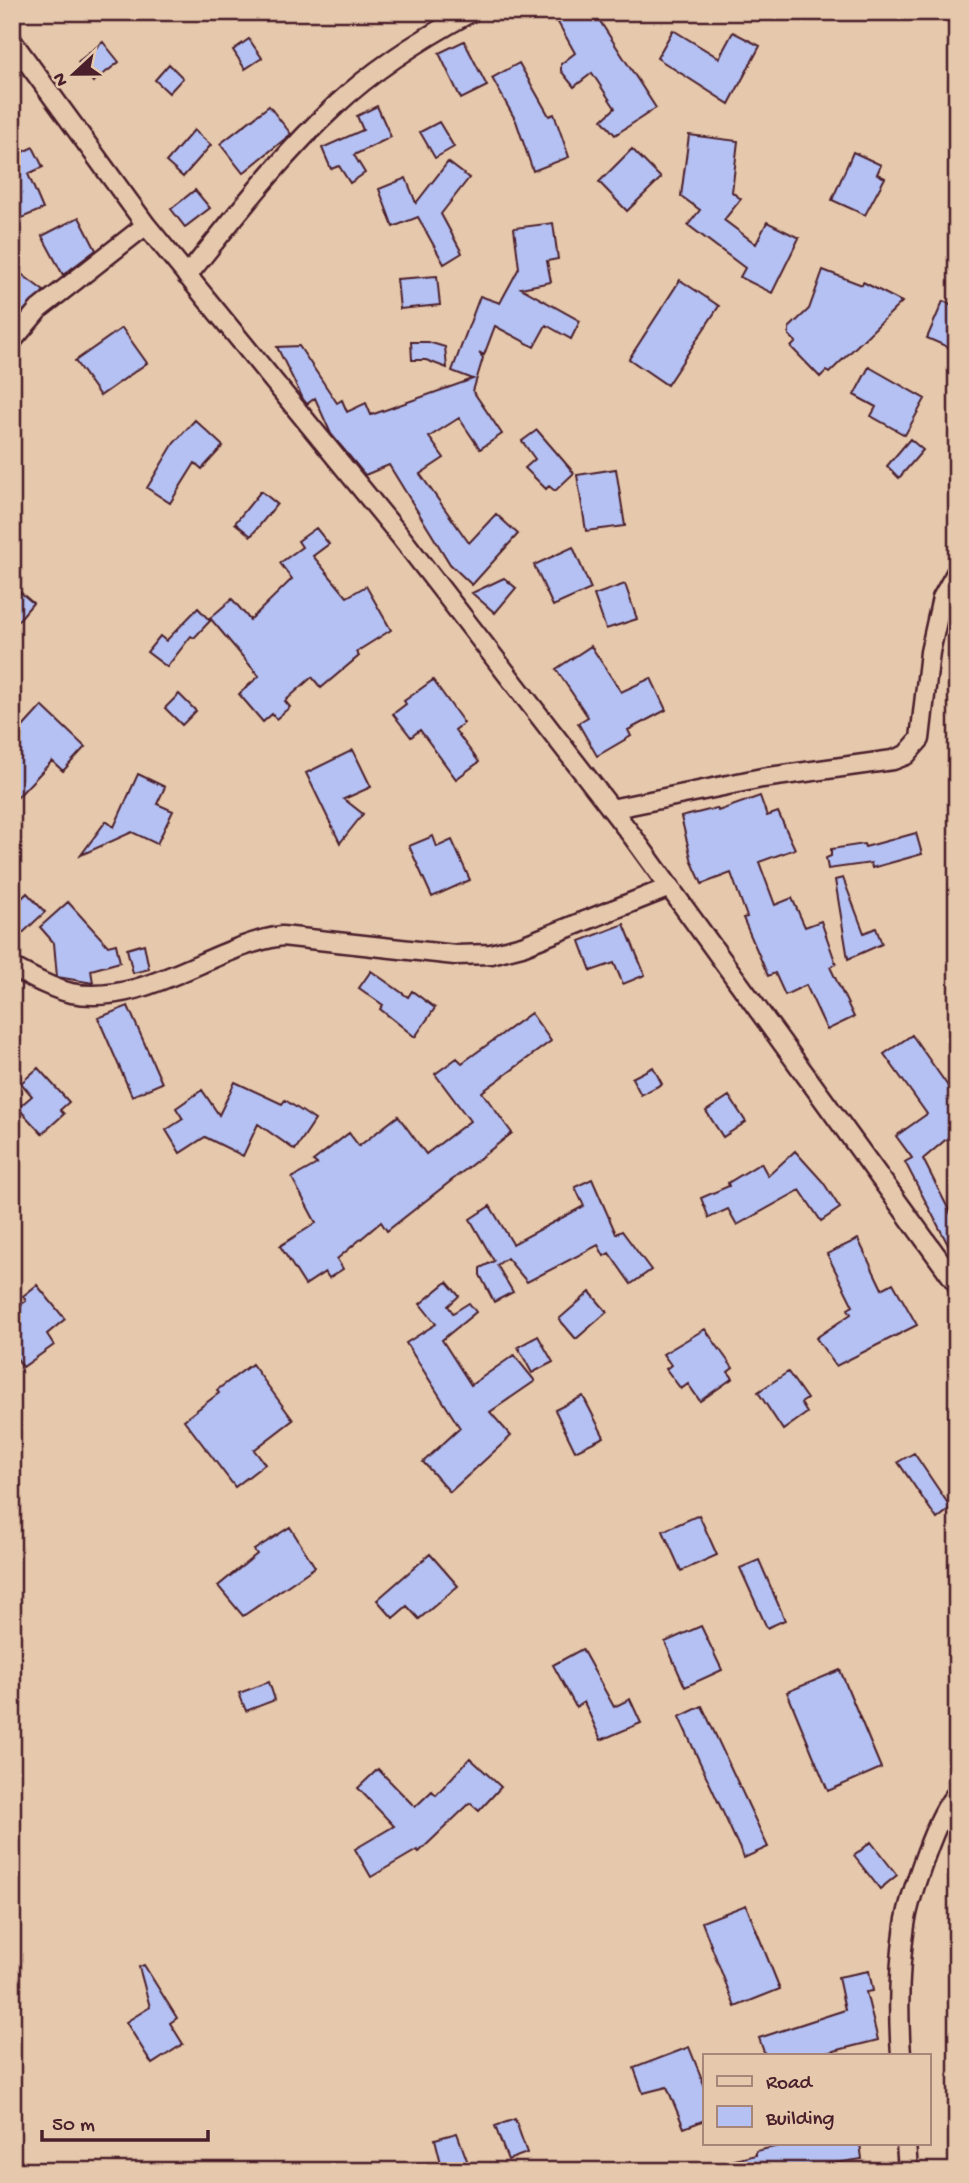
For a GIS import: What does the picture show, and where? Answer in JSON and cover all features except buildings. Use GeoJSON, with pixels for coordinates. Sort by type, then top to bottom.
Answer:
{"type":"FeatureCollection","features":[{"type":"Feature","properties":{"kind":"street"},"geometry":{"type":"LineString","coordinates":[[187,276],[267,178],[335,105],[421,38],[471,12]]}},
{"type":"Feature","properties":{"kind":"street"},"geometry":{"type":"LineString","coordinates":[[12,41],[146,225],[401,537],[611,809],[957,1284]]}},
{"type":"Feature","properties":{"kind":"street"},"geometry":{"type":"LineString","coordinates":[[12,341],[39,309],[146,225]]}},
{"type":"Feature","properties":{"kind":"street"},"geometry":{"type":"LineString","coordinates":[[611,809],[762,778],[893,760],[906,755],[920,739],[930,652],[942,598],[957,571]]}},
{"type":"Feature","properties":{"kind":"street"},"geometry":{"type":"LineString","coordinates":[[12,967],[47,985],[72,993],[95,994],[134,988],[254,940],[282,936],[455,955],[491,954],[522,946],[670,887]]}},
{"type":"Feature","properties":{"kind":"street"},"geometry":{"type":"LineString","coordinates":[[901,2054],[905,1923],[930,1840],[950,1799],[957,1794]]}},
{"type":"Feature","properties":{"kind":"street"},"geometry":{"type":"LineString","coordinates":[[906,2144],[908,2171]]}}]}
